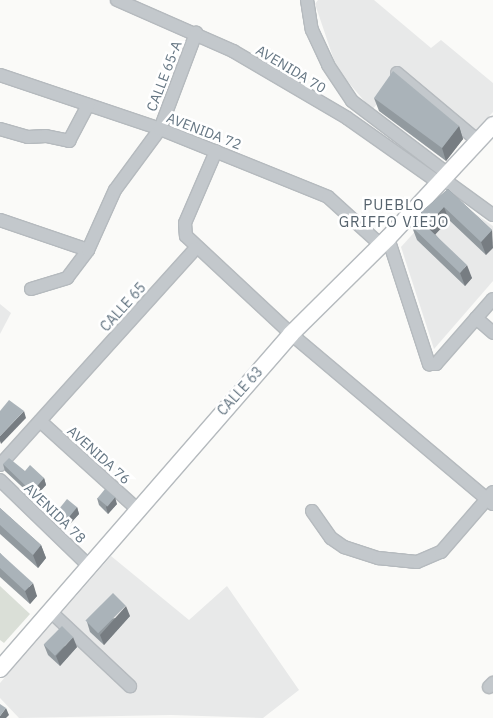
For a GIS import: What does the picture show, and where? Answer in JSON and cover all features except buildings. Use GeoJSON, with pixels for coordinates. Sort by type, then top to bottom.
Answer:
{"type":"FeatureCollection","features":[{"type":"Feature","properties":{"kind":"main road","name":"CALLE 63"},"geometry":{"type":"LineString","coordinates":[[0,669],[291,334],[385,241],[493,125]]}},
{"type":"Feature","properties":{"kind":"street","name":"AVENIDA 70"},"geometry":{"type":"LineString","coordinates":[[117,0],[196,33],[347,118],[443,178]]}},
{"type":"Feature","properties":{"kind":"street"},"geometry":{"type":"LineString","coordinates":[[307,0],[312,30],[328,65],[352,101],[443,178],[493,215]]}},
{"type":"Feature","properties":{"kind":"street","name":"CALLE 65-A"},"geometry":{"type":"LineString","coordinates":[[31,289],[68,278],[88,250],[115,190],[160,129],[196,33]]}},
{"type":"Feature","properties":{"kind":"street"},"geometry":{"type":"LineString","coordinates":[[397,73],[478,140]]}},
{"type":"Feature","properties":{"kind":"street","name":"AVENIDA 72"},"geometry":{"type":"LineString","coordinates":[[0,74],[160,129],[328,197],[385,241],[429,364],[436,364],[476,318]]}},
{"type":"Feature","properties":{"kind":"street"},"geometry":{"type":"LineString","coordinates":[[0,129],[28,137],[46,136],[69,141],[88,104]]}},
{"type":"Feature","properties":{"kind":"street"},"geometry":{"type":"LineString","coordinates":[[216,151],[184,227],[186,236],[196,248],[291,334],[491,498],[441,552],[417,562],[360,554],[331,538],[312,511]]}},
{"type":"Feature","properties":{"kind":"street"},"geometry":{"type":"LineString","coordinates":[[0,220],[88,250]]}},
{"type":"Feature","properties":{"kind":"street","name":"CALLE 65"},"geometry":{"type":"LineString","coordinates":[[0,465],[196,248]]}},
{"type":"Feature","properties":{"kind":"street"},"geometry":{"type":"LineString","coordinates":[[493,299],[476,318],[493,332]]}},
{"type":"Feature","properties":{"kind":"street","name":"AVENIDA 76"},"geometry":{"type":"LineString","coordinates":[[40,421],[138,510]]}},
{"type":"Feature","properties":{"kind":"street","name":"AVENIDA 78"},"geometry":{"type":"LineString","coordinates":[[0,480],[90,567]]}},
{"type":"Feature","properties":{"kind":"street"},"geometry":{"type":"LineString","coordinates":[[50,612],[130,686]]}},
{"type":"Feature","properties":{"kind":"shaded area"},"geometry":{"type":"Polygon","coordinates":[[[318,0],[374,0],[431,48],[441,40],[493,83],[493,112],[474,132],[403,73],[372,110],[337,69],[315,4],[318,0]]]}},
{"type":"Feature","properties":{"kind":"shaded area"},"geometry":{"type":"Polygon","coordinates":[[[448,195],[493,226],[493,281],[434,349],[401,247],[448,195]]]}},
{"type":"Feature","properties":{"kind":"shaded area"},"geometry":{"type":"Polygon","coordinates":[[[0,304],[11,313],[0,334],[0,304]]]}},
{"type":"Feature","properties":{"kind":"shaded area"},"geometry":{"type":"Polygon","coordinates":[[[111,556],[189,620],[227,586],[299,690],[263,718],[171,715],[19,718],[0,698],[0,683],[111,556]]]}},
{"type":"Feature","properties":{"kind":"shaded area"},"geometry":{"type":"Polygon","coordinates":[[[0,586],[30,614],[4,643],[0,640],[0,586]]]}},
{"type":"Feature","properties":{"kind":"district","name":"PUEBLO GRIFFO VIEJO"},"geometry":{"type":"Point","coordinates":[394,212]}}]}
